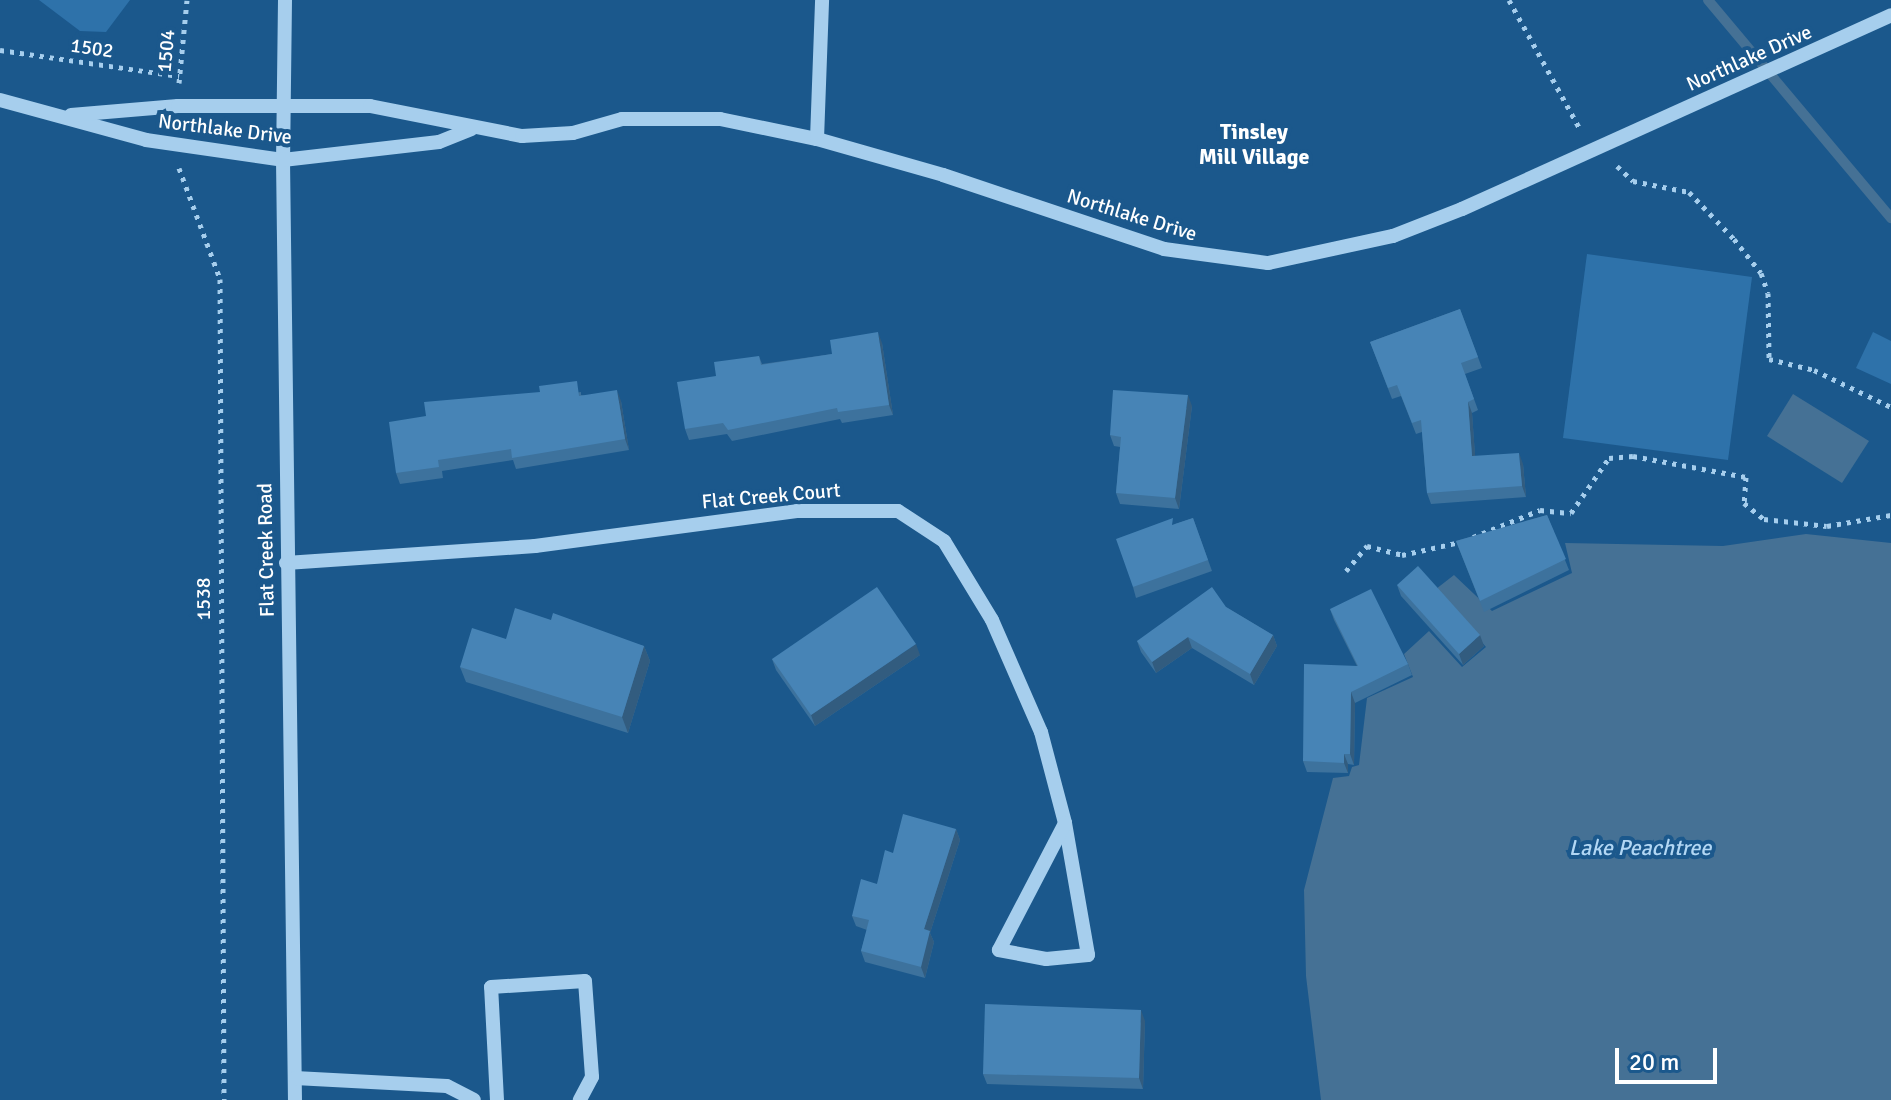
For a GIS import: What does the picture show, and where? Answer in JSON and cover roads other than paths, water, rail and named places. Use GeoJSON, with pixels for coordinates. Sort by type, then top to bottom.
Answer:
{"type":"FeatureCollection","features":[{"type":"Feature","properties":{"kind":"street","name":"Flat Creek Road"},"geometry":{"type":"LineString","coordinates":[[285,0],[286,563],[295,1100]]}},
{"type":"Feature","properties":{"kind":"street"},"geometry":{"type":"LineString","coordinates":[[817,139],[822,0]]}},
{"type":"Feature","properties":{"kind":"street","name":"Northlake Drive"},"geometry":{"type":"LineString","coordinates":[[71,115],[178,106],[370,106],[471,129],[522,136],[573,133],[622,119],[670,116],[720,119],[817,139],[1164,249],[1268,263],[1393,236],[1891,15]]}},
{"type":"Feature","properties":{"kind":"street","name":"Northlake Drive"},"geometry":{"type":"LineString","coordinates":[[0,100],[71,115],[175,145],[283,160],[439,142],[471,129]]}},
{"type":"Feature","properties":{"kind":"street","name":"Flat Creek Court"},"geometry":{"type":"LineString","coordinates":[[286,563],[535,546],[797,511],[898,511],[944,541],[992,620],[1041,732],[1065,823],[1088,955],[1046,959],[999,950],[1065,823]]}},
{"type":"Feature","properties":{"kind":"street"},"geometry":{"type":"LineString","coordinates":[[497,1100],[491,987],[585,981],[592,1077],[580,1100]]}},
{"type":"Feature","properties":{"kind":"street"},"geometry":{"type":"LineString","coordinates":[[295,1078],[447,1086],[474,1100]]}},
{"type":"Feature","properties":{"kind":"water"},"geometry":{"type":"Polygon","coordinates":[[[1793,394],[1869,441],[1842,483],[1767,436],[1793,394]]]}},
{"type":"Feature","properties":{"kind":"water","name":"Lake Peachtree"},"geometry":{"type":"Polygon","coordinates":[[[1806,534],[1891,543],[1891,1100],[1321,1100],[1306,976],[1304,890],[1333,778],[1349,776],[1352,767],[1359,765],[1367,698],[1413,677],[1404,654],[1429,631],[1462,667],[1486,647],[1436,589],[1454,575],[1492,611],[1572,573],[1565,543],[1723,546],[1806,534]]]}},
{"type":"Feature","properties":{"kind":"waterway"},"geometry":{"type":"LineString","coordinates":[[1708,0],[1891,218]]}},
{"type":"Feature","properties":{"kind":"district","name":"Tinsley Mill Village"},"geometry":{"type":"Point","coordinates":[1254,144]}}]}
